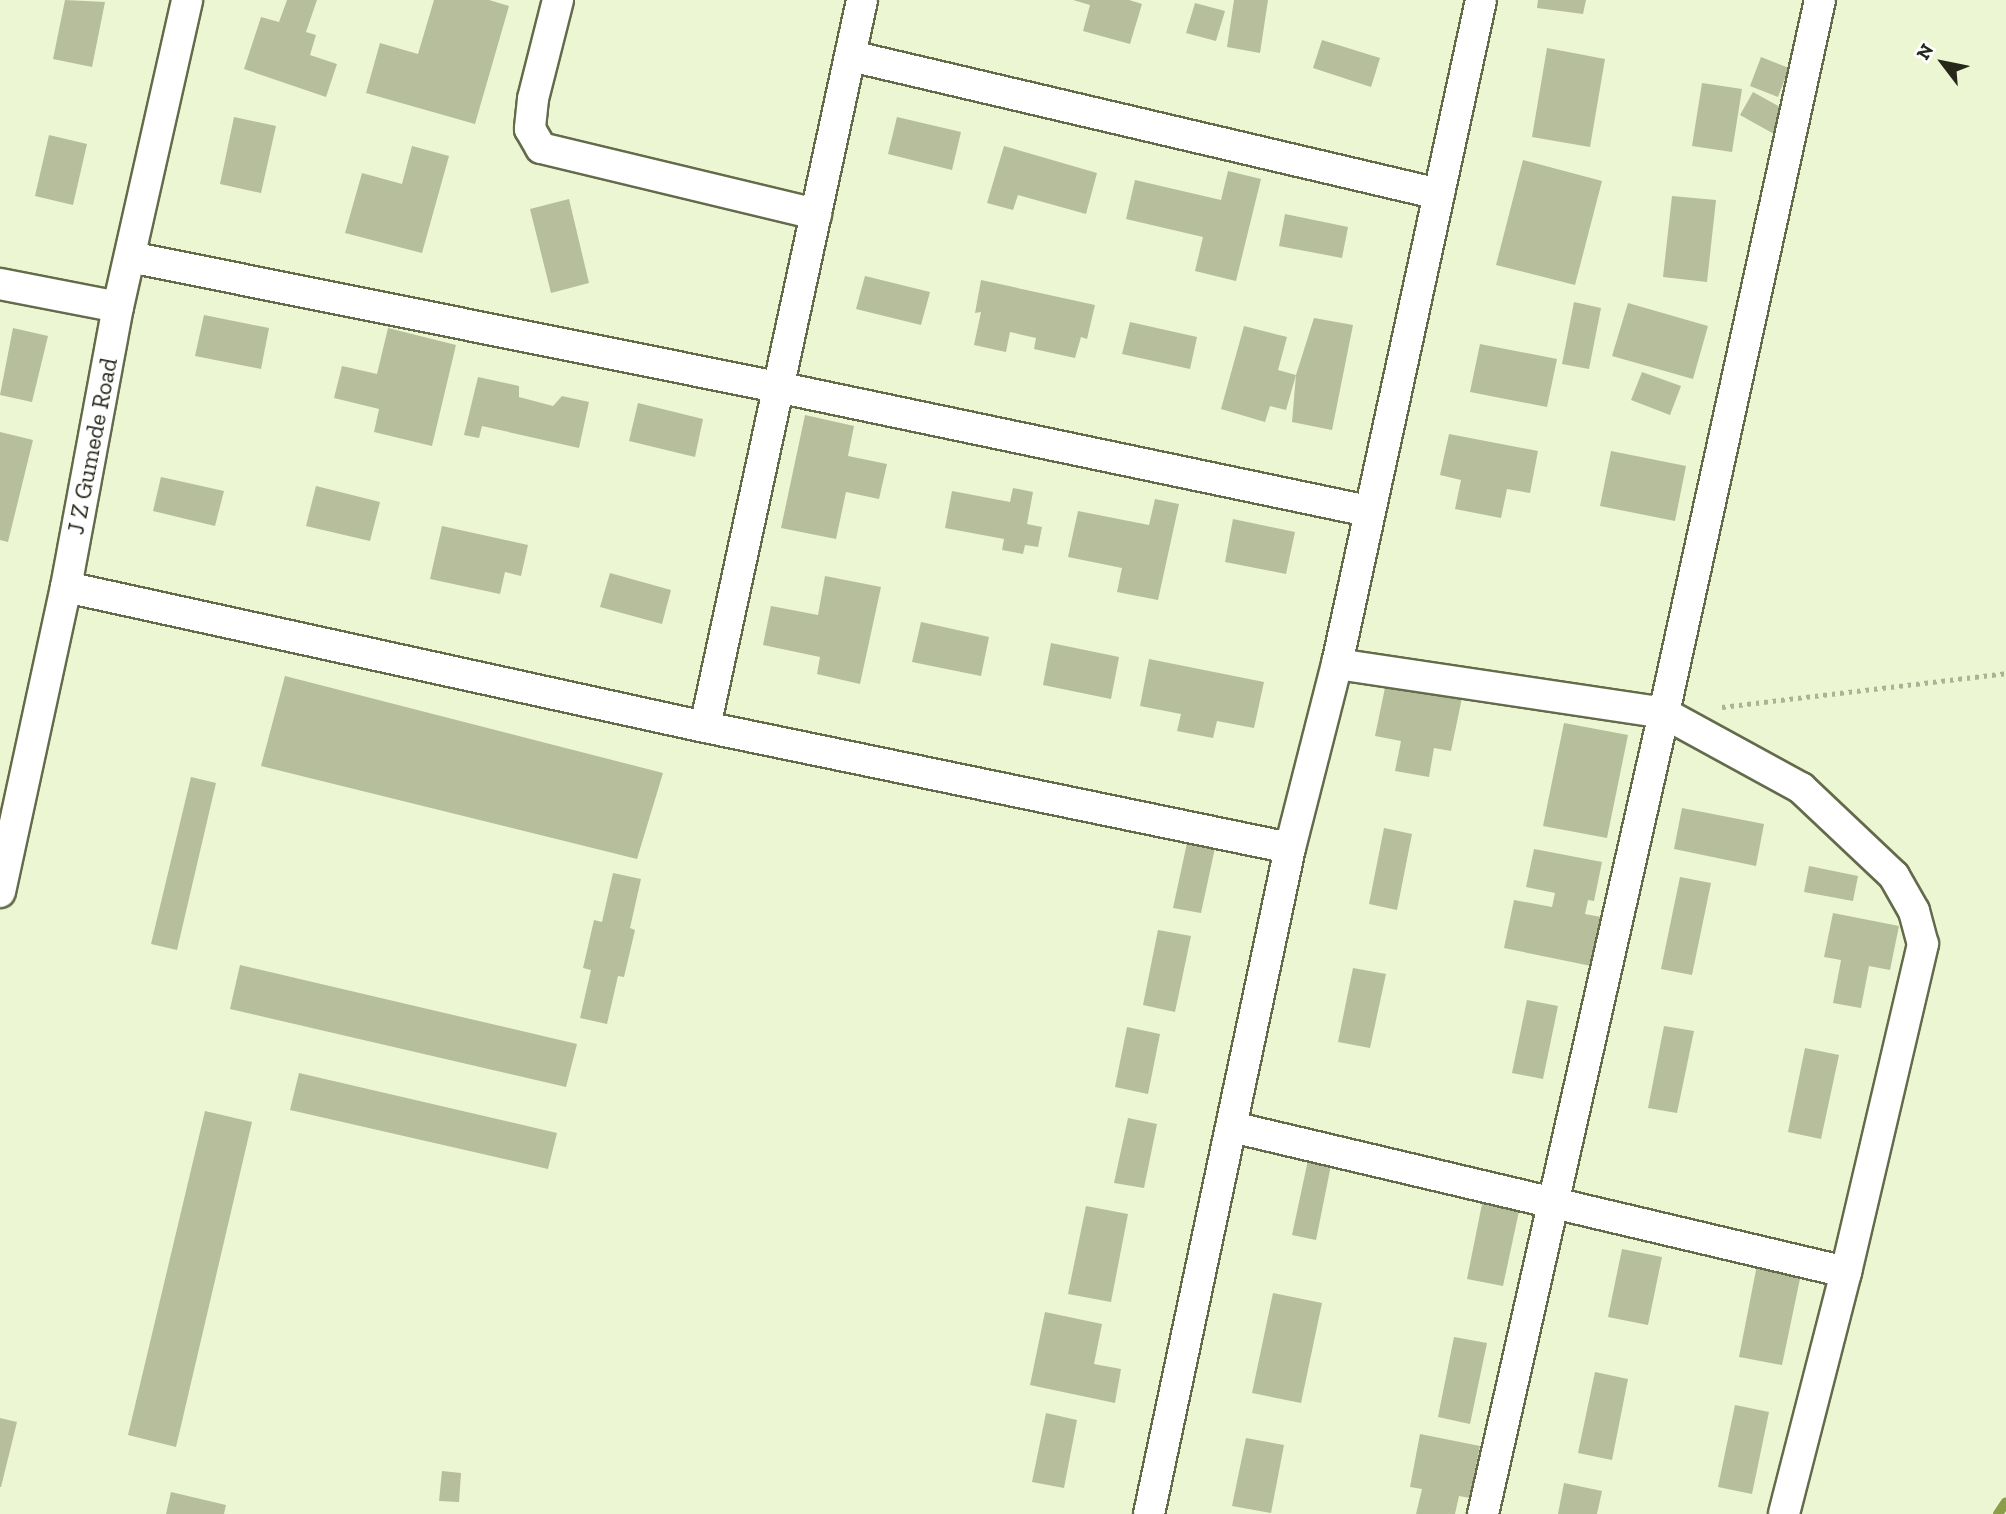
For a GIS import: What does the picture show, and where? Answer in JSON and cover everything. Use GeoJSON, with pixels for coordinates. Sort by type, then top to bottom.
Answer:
{"type":"FeatureCollection","features":[{"type":"Feature","properties":{"kind":"street","name":"J Z Gumede Road"},"geometry":{"type":"LineString","coordinates":[[0,892],[66,587],[118,307],[187,0]]}},
{"type":"Feature","properties":{"kind":"street"},"geometry":{"type":"LineString","coordinates":[[558,0],[533,99],[530,129],[541,148],[816,214]]}},
{"type":"Feature","properties":{"kind":"street"},"geometry":{"type":"LineString","coordinates":[[705,727],[862,0]]}},
{"type":"Feature","properties":{"kind":"street"},"geometry":{"type":"LineString","coordinates":[[1149,1514],[1290,848],[1337,664],[1480,0]]}},
{"type":"Feature","properties":{"kind":"street"},"geometry":{"type":"LineString","coordinates":[[1483,1514],[1664,713],[1820,0]]}},
{"type":"Feature","properties":{"kind":"street"},"geometry":{"type":"LineString","coordinates":[[851,56],[1439,194]]}},
{"type":"Feature","properties":{"kind":"street"},"geometry":{"type":"LineString","coordinates":[[130,257],[777,387],[1368,511]]}},
{"type":"Feature","properties":{"kind":"street"},"geometry":{"type":"LineString","coordinates":[[0,284],[118,307]]}},
{"type":"Feature","properties":{"kind":"street"},"geometry":{"type":"LineString","coordinates":[[66,587],[705,727],[1290,848]]}},
{"type":"Feature","properties":{"kind":"street"},"geometry":{"type":"LineString","coordinates":[[1337,664],[1664,713],[1801,788],[1894,876],[1914,911],[1923,944],[1846,1272],[1784,1514]]}},
{"type":"Feature","properties":{"kind":"street"},"geometry":{"type":"LineString","coordinates":[[1232,1127],[1552,1205],[1846,1272]]}},
{"type":"Feature","properties":{"kind":"path"},"geometry":{"type":"LineString","coordinates":[[1719,707],[2006,673]]}},
{"type":"Feature","properties":{"kind":"building"},"geometry":{"type":"Polygon","coordinates":[[[65,0],[105,2],[92,67],[53,59],[65,0]]]}},
{"type":"Feature","properties":{"kind":"building"},"geometry":{"type":"Polygon","coordinates":[[[287,0],[317,0],[306,32],[316,35],[310,55],[337,64],[326,97],[244,69],[261,17],[279,22],[287,0]]]}},
{"type":"Feature","properties":{"kind":"building"},"geometry":{"type":"Polygon","coordinates":[[[434,0],[489,0],[509,6],[475,124],[366,93],[380,43],[418,54],[434,0]]]}},
{"type":"Feature","properties":{"kind":"building"},"geometry":{"type":"Polygon","coordinates":[[[1073,0],[1129,0],[1142,4],[1130,44],[1083,31],[1090,5],[1073,0]]]}},
{"type":"Feature","properties":{"kind":"building"},"geometry":{"type":"Polygon","coordinates":[[[1234,0],[1268,0],[1260,53],[1227,47],[1234,0]]]}},
{"type":"Feature","properties":{"kind":"building"},"geometry":{"type":"Polygon","coordinates":[[[1538,0],[1586,0],[1583,14],[1537,8],[1538,0]]]}},
{"type":"Feature","properties":{"kind":"building"},"geometry":{"type":"Polygon","coordinates":[[[1195,3],[1225,11],[1216,41],[1186,33],[1195,3]]]}},
{"type":"Feature","properties":{"kind":"building"},"geometry":{"type":"Polygon","coordinates":[[[1322,40],[1380,58],[1371,87],[1313,68],[1322,40]]]}},
{"type":"Feature","properties":{"kind":"building"},"geometry":{"type":"Polygon","coordinates":[[[1547,48],[1605,59],[1590,147],[1532,137],[1547,48]]]}},
{"type":"Feature","properties":{"kind":"building"},"geometry":{"type":"Polygon","coordinates":[[[1761,57],[1789,68],[1778,97],[1750,86],[1761,57]]]}},
{"type":"Feature","properties":{"kind":"building"},"geometry":{"type":"Polygon","coordinates":[[[1702,83],[1742,89],[1732,152],[1692,146],[1702,83]]]}},
{"type":"Feature","properties":{"kind":"building"},"geometry":{"type":"Polygon","coordinates":[[[1753,92],[1787,111],[1774,134],[1740,115],[1753,92]]]}},
{"type":"Feature","properties":{"kind":"building"},"geometry":{"type":"Polygon","coordinates":[[[234,117],[276,126],[261,193],[220,184],[234,117]]]}},
{"type":"Feature","properties":{"kind":"building"},"geometry":{"type":"Polygon","coordinates":[[[897,117],[961,132],[952,170],[888,154],[897,117]]]}},
{"type":"Feature","properties":{"kind":"building"},"geometry":{"type":"Polygon","coordinates":[[[49,135],[87,144],[73,205],[35,196],[49,135]]]}},
{"type":"Feature","properties":{"kind":"building"},"geometry":{"type":"Polygon","coordinates":[[[412,146],[449,156],[422,253],[345,233],[362,173],[402,184],[412,146]]]}},
{"type":"Feature","properties":{"kind":"building"},"geometry":{"type":"Polygon","coordinates":[[[1004,146],[1097,173],[1086,214],[1018,195],[1013,210],[987,203],[1004,146]]]}},
{"type":"Feature","properties":{"kind":"building"},"geometry":{"type":"Polygon","coordinates":[[[1523,160],[1602,181],[1575,285],[1496,265],[1523,160]]]}},
{"type":"Feature","properties":{"kind":"building"},"geometry":{"type":"Polygon","coordinates":[[[1228,171],[1261,179],[1236,281],[1195,271],[1203,237],[1126,219],[1135,180],[1221,200],[1228,171]]]}},
{"type":"Feature","properties":{"kind":"building"},"geometry":{"type":"Polygon","coordinates":[[[1672,196],[1716,200],[1707,282],[1663,277],[1672,196]]]}},
{"type":"Feature","properties":{"kind":"building"},"geometry":{"type":"Polygon","coordinates":[[[569,199],[589,283],[551,293],[530,209],[569,199]]]}},
{"type":"Feature","properties":{"kind":"building"},"geometry":{"type":"Polygon","coordinates":[[[1285,214],[1348,227],[1342,258],[1279,246],[1285,214]]]}},
{"type":"Feature","properties":{"kind":"building"},"geometry":{"type":"Polygon","coordinates":[[[865,276],[930,292],[921,325],[856,309],[865,276]]]}},
{"type":"Feature","properties":{"kind":"building"},"geometry":{"type":"Polygon","coordinates":[[[981,280],[1095,305],[1087,339],[1081,337],[1075,358],[1034,349],[1036,338],[1010,332],[1006,352],[974,345],[981,312],[975,313],[981,280]]]}},
{"type":"Feature","properties":{"kind":"building"},"geometry":{"type":"Polygon","coordinates":[[[1574,302],[1601,308],[1589,369],[1562,364],[1574,302]]]}},
{"type":"Feature","properties":{"kind":"building"},"geometry":{"type":"Polygon","coordinates":[[[1628,303],[1708,326],[1693,379],[1612,356],[1628,303]]]}},
{"type":"Feature","properties":{"kind":"building"},"geometry":{"type":"Polygon","coordinates":[[[204,315],[269,328],[261,369],[195,356],[204,315]]]}},
{"type":"Feature","properties":{"kind":"building"},"geometry":{"type":"Polygon","coordinates":[[[1314,318],[1353,325],[1332,430],[1292,422],[1296,375],[1314,318]]]}},
{"type":"Feature","properties":{"kind":"building"},"geometry":{"type":"Polygon","coordinates":[[[1130,322],[1197,337],[1190,369],[1122,354],[1130,322]]]}},
{"type":"Feature","properties":{"kind":"building"},"geometry":{"type":"Polygon","coordinates":[[[1244,326],[1287,337],[1278,370],[1296,375],[1286,410],[1270,406],[1265,422],[1221,409],[1244,326]]]}},
{"type":"Feature","properties":{"kind":"building"},"geometry":{"type":"Polygon","coordinates":[[[13,328],[48,336],[32,402],[0,395],[13,328]]]}},
{"type":"Feature","properties":{"kind":"building"},"geometry":{"type":"Polygon","coordinates":[[[388,328],[456,345],[432,446],[374,432],[379,409],[334,398],[342,366],[377,374],[388,328]]]}},
{"type":"Feature","properties":{"kind":"building"},"geometry":{"type":"Polygon","coordinates":[[[1480,344],[1557,359],[1547,407],[1470,392],[1480,344]]]}},
{"type":"Feature","properties":{"kind":"building"},"geometry":{"type":"Polygon","coordinates":[[[1642,372],[1681,386],[1670,415],[1631,400],[1642,372]]]}},
{"type":"Feature","properties":{"kind":"building"},"geometry":{"type":"Polygon","coordinates":[[[478,377],[519,386],[519,397],[553,406],[562,396],[589,402],[579,448],[482,426],[479,438],[464,435],[478,377]]]}},
{"type":"Feature","properties":{"kind":"building"},"geometry":{"type":"Polygon","coordinates":[[[638,403],[703,419],[695,457],[629,441],[638,403]]]}},
{"type":"Feature","properties":{"kind":"building"},"geometry":{"type":"Polygon","coordinates":[[[805,415],[854,426],[848,456],[887,464],[879,499],[846,492],[836,539],[781,528],[805,415]]]}},
{"type":"Feature","properties":{"kind":"building"},"geometry":{"type":"Polygon","coordinates":[[[0,432],[33,440],[8,542],[0,540],[0,432]]]}},
{"type":"Feature","properties":{"kind":"building"},"geometry":{"type":"Polygon","coordinates":[[[1449,434],[1538,451],[1530,493],[1507,489],[1501,518],[1455,509],[1461,480],[1440,475],[1449,434]]]}},
{"type":"Feature","properties":{"kind":"building"},"geometry":{"type":"Polygon","coordinates":[[[1611,451],[1686,466],[1675,521],[1600,506],[1611,451]]]}},
{"type":"Feature","properties":{"kind":"building"},"geometry":{"type":"Polygon","coordinates":[[[161,477],[224,491],[215,526],[153,511],[161,477]]]}},
{"type":"Feature","properties":{"kind":"building"},"geometry":{"type":"Polygon","coordinates":[[[316,486],[380,502],[370,541],[306,526],[316,486]]]}},
{"type":"Feature","properties":{"kind":"building"},"geometry":{"type":"Polygon","coordinates":[[[1013,488],[1033,492],[1027,524],[1042,527],[1038,547],[1025,545],[1023,554],[1002,550],[1004,539],[945,528],[952,491],[1010,502],[1013,488]]]}},
{"type":"Feature","properties":{"kind":"building"},"geometry":{"type":"Polygon","coordinates":[[[1155,499],[1179,504],[1158,600],[1117,592],[1122,568],[1068,557],[1078,511],[1149,525],[1155,499]]]}},
{"type":"Feature","properties":{"kind":"building"},"geometry":{"type":"Polygon","coordinates":[[[1233,519],[1295,532],[1286,574],[1225,562],[1233,519]]]}},
{"type":"Feature","properties":{"kind":"building"},"geometry":{"type":"Polygon","coordinates":[[[442,526],[528,545],[521,576],[505,572],[500,594],[430,579],[442,526]]]}},
{"type":"Feature","properties":{"kind":"building"},"geometry":{"type":"Polygon","coordinates":[[[610,573],[671,590],[662,624],[600,607],[610,573]]]}},
{"type":"Feature","properties":{"kind":"building"},"geometry":{"type":"Polygon","coordinates":[[[825,576],[881,587],[860,684],[817,674],[820,657],[763,645],[771,606],[818,615],[825,576]]]}},
{"type":"Feature","properties":{"kind":"building"},"geometry":{"type":"Polygon","coordinates":[[[921,622],[989,637],[981,676],[912,662],[921,622]]]}},
{"type":"Feature","properties":{"kind":"building"},"geometry":{"type":"Polygon","coordinates":[[[1051,643],[1119,657],[1111,699],[1043,685],[1051,643]]]}},
{"type":"Feature","properties":{"kind":"building"},"geometry":{"type":"Polygon","coordinates":[[[1149,659],[1264,682],[1254,728],[1217,721],[1213,738],[1177,731],[1181,714],[1140,706],[1149,659]]]}},
{"type":"Feature","properties":{"kind":"building"},"geometry":{"type":"Polygon","coordinates":[[[285,676],[663,773],[637,859],[261,766],[285,676]]]}},
{"type":"Feature","properties":{"kind":"building"},"geometry":{"type":"Polygon","coordinates":[[[1387,678],[1463,693],[1451,751],[1434,748],[1429,777],[1395,771],[1401,741],[1375,736],[1387,678]]]}},
{"type":"Feature","properties":{"kind":"building"},"geometry":{"type":"Polygon","coordinates":[[[1564,723],[1628,735],[1607,838],[1543,826],[1564,723]]]}},
{"type":"Feature","properties":{"kind":"building"},"geometry":{"type":"Polygon","coordinates":[[[191,777],[216,783],[177,950],[151,944],[191,777]]]}},
{"type":"Feature","properties":{"kind":"building"},"geometry":{"type":"Polygon","coordinates":[[[1682,808],[1764,824],[1756,866],[1674,849],[1682,808]]]}},
{"type":"Feature","properties":{"kind":"building"},"geometry":{"type":"Polygon","coordinates":[[[1384,828],[1412,834],[1397,910],[1369,904],[1384,828]]]}},
{"type":"Feature","properties":{"kind":"building"},"geometry":{"type":"Polygon","coordinates":[[[1190,829],[1218,834],[1201,913],[1173,908],[1190,829]]]}},
{"type":"Feature","properties":{"kind":"building"},"geometry":{"type":"Polygon","coordinates":[[[1534,849],[1602,862],[1594,901],[1588,900],[1585,914],[1606,918],[1596,967],[1504,948],[1514,900],[1552,907],[1555,893],[1526,887],[1534,849]]]}},
{"type":"Feature","properties":{"kind":"building"},"geometry":{"type":"Polygon","coordinates":[[[1809,866],[1858,876],[1853,901],[1804,892],[1809,866]]]}},
{"type":"Feature","properties":{"kind":"building"},"geometry":{"type":"Polygon","coordinates":[[[613,873],[641,879],[630,928],[635,930],[624,977],[618,976],[607,1024],[580,1018],[591,970],[583,968],[594,920],[602,922],[613,873]]]}},
{"type":"Feature","properties":{"kind":"building"},"geometry":{"type":"Polygon","coordinates":[[[1680,877],[1711,883],[1692,975],[1661,969],[1680,877]]]}},
{"type":"Feature","properties":{"kind":"building"},"geometry":{"type":"Polygon","coordinates":[[[1833,913],[1899,926],[1890,970],[1869,966],[1861,1008],[1833,1003],[1841,960],[1824,957],[1833,913]]]}},
{"type":"Feature","properties":{"kind":"building"},"geometry":{"type":"Polygon","coordinates":[[[1158,930],[1191,936],[1175,1012],[1143,1005],[1158,930]]]}},
{"type":"Feature","properties":{"kind":"building"},"geometry":{"type":"Polygon","coordinates":[[[240,965],[577,1044],[566,1087],[230,1009],[240,965]]]}},
{"type":"Feature","properties":{"kind":"building"},"geometry":{"type":"Polygon","coordinates":[[[1353,968],[1386,974],[1370,1048],[1338,1042],[1353,968]]]}},
{"type":"Feature","properties":{"kind":"building"},"geometry":{"type":"Polygon","coordinates":[[[1527,1000],[1558,1006],[1543,1079],[1512,1073],[1527,1000]]]}},
{"type":"Feature","properties":{"kind":"building"},"geometry":{"type":"Polygon","coordinates":[[[1664,1026],[1694,1031],[1677,1113],[1648,1108],[1664,1026]]]}},
{"type":"Feature","properties":{"kind":"building"},"geometry":{"type":"Polygon","coordinates":[[[1127,1027],[1160,1034],[1148,1094],[1115,1087],[1127,1027]]]}},
{"type":"Feature","properties":{"kind":"building"},"geometry":{"type":"Polygon","coordinates":[[[1805,1048],[1839,1055],[1821,1139],[1788,1132],[1805,1048]]]}},
{"type":"Feature","properties":{"kind":"building"},"geometry":{"type":"Polygon","coordinates":[[[299,1073],[557,1133],[548,1169],[290,1110],[299,1073]]]}},
{"type":"Feature","properties":{"kind":"building"},"geometry":{"type":"Polygon","coordinates":[[[205,1111],[252,1122],[176,1447],[128,1435],[205,1111]]]}},
{"type":"Feature","properties":{"kind":"building"},"geometry":{"type":"Polygon","coordinates":[[[1128,1118],[1157,1124],[1144,1188],[1114,1183],[1128,1118]]]}},
{"type":"Feature","properties":{"kind":"building"},"geometry":{"type":"Polygon","coordinates":[[[1308,1160],[1331,1165],[1316,1240],[1292,1235],[1308,1160]]]}},
{"type":"Feature","properties":{"kind":"building"},"geometry":{"type":"Polygon","coordinates":[[[1482,1204],[1519,1211],[1503,1286],[1467,1279],[1482,1204]]]}},
{"type":"Feature","properties":{"kind":"building"},"geometry":{"type":"Polygon","coordinates":[[[1086,1206],[1128,1214],[1111,1302],[1068,1294],[1086,1206]]]}},
{"type":"Feature","properties":{"kind":"building"},"geometry":{"type":"Polygon","coordinates":[[[1622,1249],[1662,1257],[1648,1325],[1608,1317],[1622,1249]]]}},
{"type":"Feature","properties":{"kind":"building"},"geometry":{"type":"Polygon","coordinates":[[[1757,1265],[1801,1274],[1782,1365],[1739,1357],[1757,1265]]]}},
{"type":"Feature","properties":{"kind":"building"},"geometry":{"type":"Polygon","coordinates":[[[1273,1293],[1322,1303],[1301,1403],[1252,1393],[1273,1293]]]}},
{"type":"Feature","properties":{"kind":"building"},"geometry":{"type":"Polygon","coordinates":[[[1045,1312],[1102,1324],[1094,1364],[1121,1369],[1115,1403],[1030,1385],[1045,1312]]]}},
{"type":"Feature","properties":{"kind":"building"},"geometry":{"type":"Polygon","coordinates":[[[1454,1337],[1487,1343],[1470,1424],[1438,1417],[1454,1337]]]}},
{"type":"Feature","properties":{"kind":"building"},"geometry":{"type":"Polygon","coordinates":[[[1595,1372],[1628,1379],[1612,1460],[1578,1453],[1595,1372]]]}},
{"type":"Feature","properties":{"kind":"building"},"geometry":{"type":"Polygon","coordinates":[[[1735,1405],[1769,1412],[1752,1494],[1718,1487],[1735,1405]]]}},
{"type":"Feature","properties":{"kind":"building"},"geometry":{"type":"Polygon","coordinates":[[[1046,1413],[1077,1420],[1064,1488],[1032,1482],[1046,1413]]]}},
{"type":"Feature","properties":{"kind":"building"},"geometry":{"type":"Polygon","coordinates":[[[0,1418],[17,1422],[1,1487],[0,1487],[0,1418]]]}},
{"type":"Feature","properties":{"kind":"building"},"geometry":{"type":"Polygon","coordinates":[[[1420,1434],[1480,1446],[1470,1498],[1459,1496],[1455,1514],[1416,1514],[1422,1489],[1410,1487],[1420,1434]]]}},
{"type":"Feature","properties":{"kind":"building"},"geometry":{"type":"Polygon","coordinates":[[[1246,1438],[1284,1445],[1271,1513],[1232,1506],[1246,1438]]]}},
{"type":"Feature","properties":{"kind":"building"},"geometry":{"type":"Polygon","coordinates":[[[442,1471],[461,1473],[459,1502],[439,1501],[442,1471]]]}},
{"type":"Feature","properties":{"kind":"building"},"geometry":{"type":"Polygon","coordinates":[[[1564,1483],[1602,1491],[1597,1514],[1558,1514],[1564,1483]]]}},
{"type":"Feature","properties":{"kind":"building"},"geometry":{"type":"Polygon","coordinates":[[[171,1492],[226,1505],[224,1514],[166,1514],[171,1492]]]}},
{"type":"Feature","properties":{"kind":"waterway"},"geometry":{"type":"LineString","coordinates":[[1998,1514],[2006,1502]]}}]}
